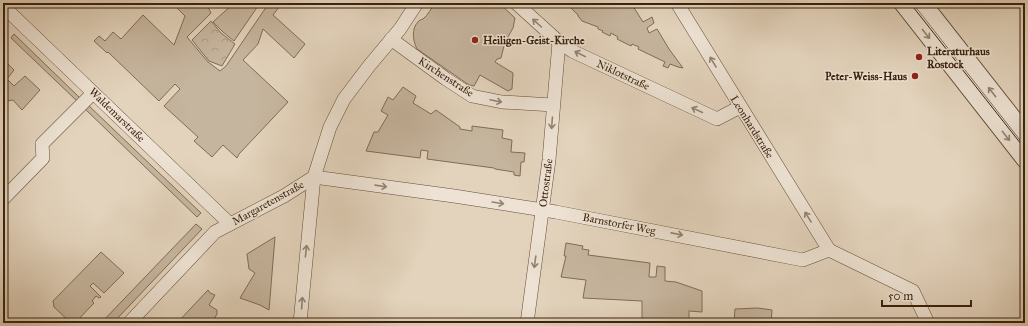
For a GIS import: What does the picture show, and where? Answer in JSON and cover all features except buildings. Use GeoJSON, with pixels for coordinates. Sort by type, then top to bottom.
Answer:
{"type":"FeatureCollection","features":[{"type":"Feature","properties":{"kind":"street","name":"Margaretenstraße"},"geometry":{"type":"LineString","coordinates":[[129,323],[215,232],[284,196],[314,177],[330,127],[344,99],[417,3]]}},
{"type":"Feature","properties":{"kind":"street","name":"Niklotstraße"},"geometry":{"type":"LineString","coordinates":[[516,3],[559,42],[583,56],[717,119],[740,108]]}},
{"type":"Feature","properties":{"kind":"street","name":"Leonhardstraße"},"geometry":{"type":"LineString","coordinates":[[677,3],[740,108],[829,250]]}},
{"type":"Feature","properties":{"kind":"street"},"geometry":{"type":"LineString","coordinates":[[902,3],[1025,160]]}},
{"type":"Feature","properties":{"kind":"street"},"geometry":{"type":"LineString","coordinates":[[923,3],[1025,133]]}},
{"type":"Feature","properties":{"kind":"street","name":"Waldemarstraße"},"geometry":{"type":"LineString","coordinates":[[3,6],[230,224]]}},
{"type":"Feature","properties":{"kind":"street","name":"Kirchenstraße"},"geometry":{"type":"LineString","coordinates":[[391,39],[472,96],[502,102],[553,105]]}},
{"type":"Feature","properties":{"kind":"street","name":"Ottostraße"},"geometry":{"type":"LineString","coordinates":[[527,323],[549,160],[559,42]]}},
{"type":"Feature","properties":{"kind":"street"},"geometry":{"type":"LineString","coordinates":[[3,199],[43,158],[42,144],[93,93]]}},
{"type":"Feature","properties":{"kind":"street"},"geometry":{"type":"LineString","coordinates":[[300,323],[314,177]]}},
{"type":"Feature","properties":{"kind":"street","name":"Barnstorfer Weg"},"geometry":{"type":"LineString","coordinates":[[314,177],[543,210],[803,260],[829,250]]}},
{"type":"Feature","properties":{"kind":"street"},"geometry":{"type":"LineString","coordinates":[[829,250],[913,291],[928,323]]}},
{"type":"Feature","properties":{"kind":"green space"},"geometry":{"type":"Polygon","coordinates":[[[172,3],[206,3],[211,13],[187,37],[208,62],[220,71],[226,66],[269,3],[282,3],[273,15],[305,44],[294,58],[263,29],[258,44],[243,60],[288,102],[239,154],[237,158],[223,145],[212,157],[194,141],[198,137],[164,106],[180,89],[175,84],[159,101],[108,52],[107,53],[94,41],[99,36],[105,41],[113,32],[121,39],[143,15],[174,45],[185,16],[172,3]]]}},
{"type":"Feature","properties":{"kind":"green space"},"geometry":{"type":"Polygon","coordinates":[[[234,3],[260,3],[234,41],[213,22],[234,3]]]}},
{"type":"Feature","properties":{"kind":"green space"},"geometry":{"type":"Polygon","coordinates":[[[434,3],[499,3],[515,18],[513,28],[505,42],[501,58],[497,59],[495,62],[513,73],[512,89],[508,91],[480,75],[474,86],[469,85],[417,49],[414,42],[414,28],[428,13],[434,3]]]}},
{"type":"Feature","properties":{"kind":"green space"},"geometry":{"type":"Polygon","coordinates":[[[564,3],[631,3],[643,22],[652,17],[654,23],[647,28],[649,33],[657,29],[683,68],[670,64],[668,68],[663,66],[665,62],[638,49],[639,47],[632,44],[631,46],[617,39],[618,37],[611,33],[610,36],[598,29],[598,27],[582,21],[568,5],[567,6],[564,3]]]}},
{"type":"Feature","properties":{"kind":"green space"},"geometry":{"type":"Polygon","coordinates":[[[211,21],[221,33],[235,44],[222,66],[209,61],[192,40],[211,21]]]}},
{"type":"Feature","properties":{"kind":"green space"},"geometry":{"type":"Polygon","coordinates":[[[14,34],[80,98],[77,101],[11,38],[14,34]]]}},
{"type":"Feature","properties":{"kind":"green space"},"geometry":{"type":"Polygon","coordinates":[[[3,59],[14,70],[7,79],[14,86],[25,76],[40,90],[22,110],[13,100],[7,101],[3,109],[3,59]]]}},
{"type":"Feature","properties":{"kind":"green space"},"geometry":{"type":"Polygon","coordinates":[[[403,87],[416,96],[413,103],[431,114],[436,110],[460,127],[460,129],[472,131],[472,126],[503,130],[502,138],[512,140],[511,152],[525,153],[524,162],[521,162],[520,176],[514,175],[514,172],[494,168],[427,159],[428,151],[421,150],[420,158],[366,151],[374,132],[378,132],[388,115],[381,111],[388,97],[393,100],[403,87]]]}},
{"type":"Feature","properties":{"kind":"green space"},"geometry":{"type":"Polygon","coordinates":[[[87,104],[201,213],[197,217],[83,107],[87,104]]]}},
{"type":"Feature","properties":{"kind":"green space"},"geometry":{"type":"Polygon","coordinates":[[[196,224],[202,229],[113,323],[101,323],[196,224]]]}},
{"type":"Feature","properties":{"kind":"green space"},"geometry":{"type":"Polygon","coordinates":[[[275,237],[269,310],[240,298],[255,273],[249,269],[247,254],[275,237]]]}},
{"type":"Feature","properties":{"kind":"green space"},"geometry":{"type":"Polygon","coordinates":[[[566,243],[583,246],[582,249],[589,250],[588,255],[650,263],[649,277],[656,277],[657,266],[665,267],[665,281],[676,282],[702,291],[702,312],[689,311],[689,323],[642,323],[642,301],[583,298],[586,280],[561,277],[566,256],[564,256],[566,243]]]}},
{"type":"Feature","properties":{"kind":"green space"},"geometry":{"type":"Polygon","coordinates":[[[101,252],[124,273],[104,293],[93,283],[90,286],[101,297],[99,298],[96,296],[92,301],[94,303],[75,323],[71,323],[54,307],[53,301],[101,252]]]}},
{"type":"Feature","properties":{"kind":"green space"},"geometry":{"type":"Polygon","coordinates":[[[208,290],[210,293],[215,295],[209,305],[217,310],[217,314],[212,323],[203,323],[199,321],[198,323],[177,323],[208,290]]]}},
{"type":"Feature","properties":{"kind":"green space"},"geometry":{"type":"Polygon","coordinates":[[[758,308],[772,310],[771,323],[734,323],[735,309],[758,308]]]}},
{"type":"Feature","properties":{"kind":"tram line"},"geometry":{"type":"LineString","coordinates":[[910,3],[1025,149]]}},
{"type":"Feature","properties":{"kind":"place","name":"Heiligen-Geist-Kirche"},"geometry":{"type":"Point","coordinates":[475,40]}},
{"type":"Feature","properties":{"kind":"place","name":"Literaturhaus Rostock"},"geometry":{"type":"Point","coordinates":[919,57]}},
{"type":"Feature","properties":{"kind":"place","name":"Peter-Weiss-Haus"},"geometry":{"type":"Point","coordinates":[915,76]}}]}
